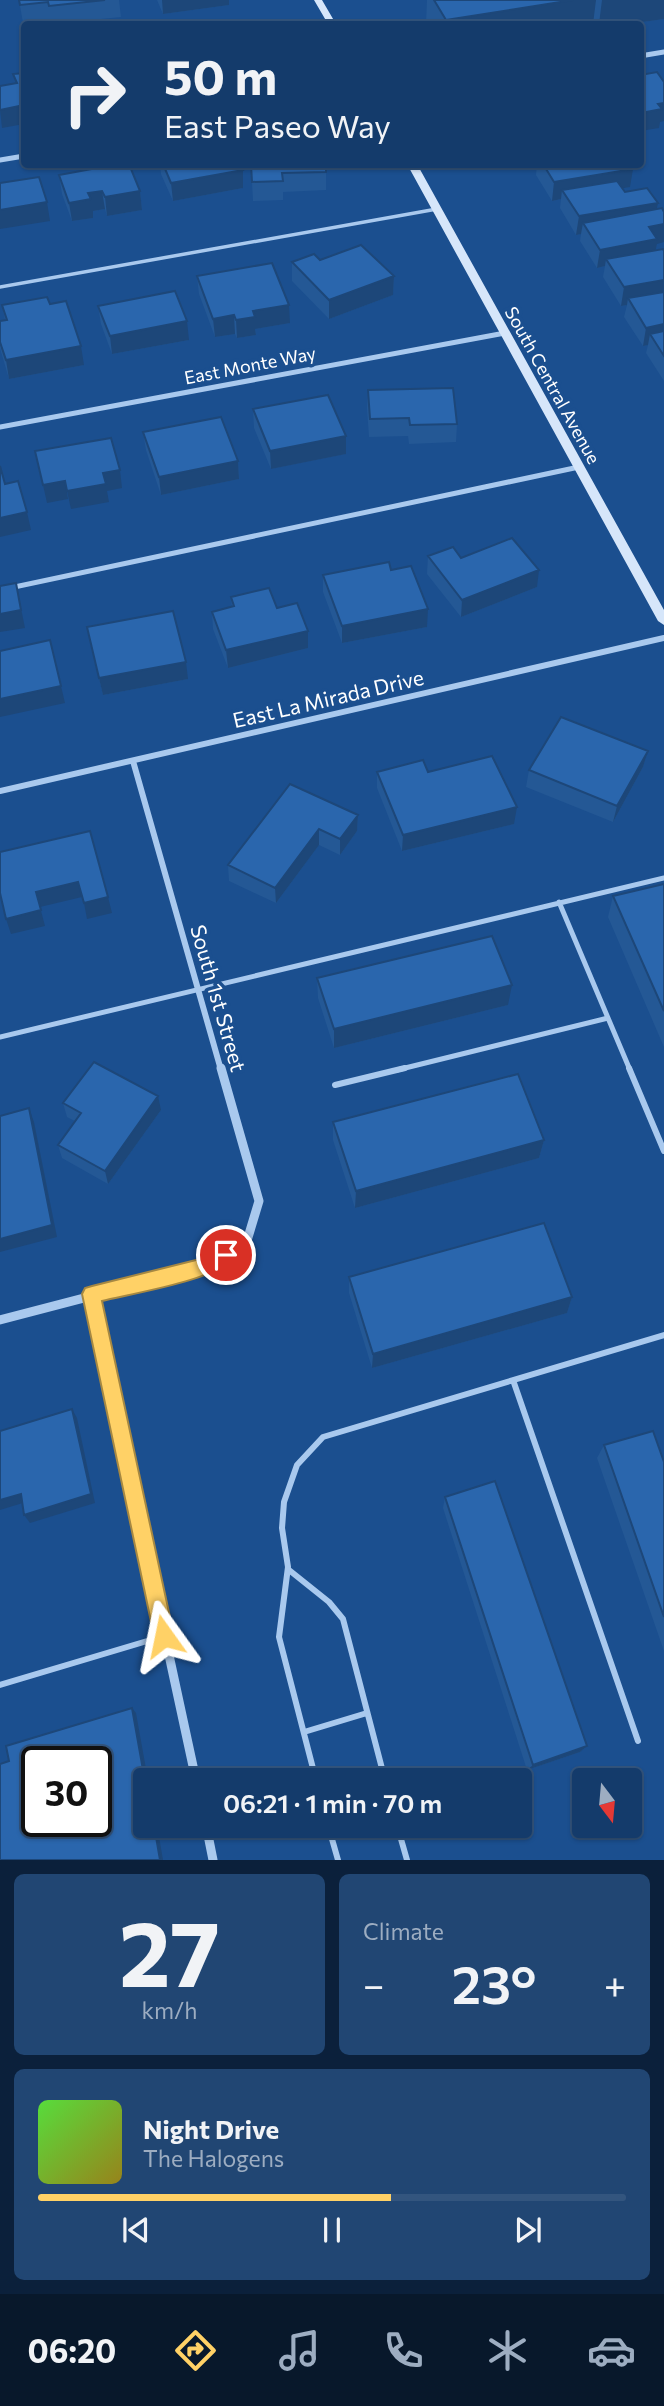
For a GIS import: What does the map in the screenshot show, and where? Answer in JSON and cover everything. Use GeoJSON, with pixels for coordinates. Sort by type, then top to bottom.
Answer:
{"type":"FeatureCollection","features":[{"type":"Feature","properties":{"kind":"street"},"geometry":{"type":"LineString","coordinates":[[318,0],[330,21]]}},
{"type":"Feature","properties":{"kind":"street"},"geometry":{"type":"LineString","coordinates":[[644,55],[664,52]]}},
{"type":"Feature","properties":{"kind":"street"},"geometry":{"type":"LineString","coordinates":[[0,160],[21,156]]}},
{"type":"Feature","properties":{"kind":"street","name":"South Central Avenue"},"geometry":{"type":"LineString","coordinates":[[414,168],[664,621]]}},
{"type":"Feature","properties":{"kind":"street","name":"East Monte Way"},"geometry":{"type":"LineString","coordinates":[[0,427],[505,332]]}},
{"type":"Feature","properties":{"kind":"street","name":"East La Mirada Drive"},"geometry":{"type":"LineString","coordinates":[[0,791],[664,638]]}},
{"type":"Feature","properties":{"kind":"street","name":"South 1st Street"},"geometry":{"type":"LineString","coordinates":[[92,1294],[207,1266],[246,1244],[258,1201],[133,761]]}},
{"type":"Feature","properties":{"kind":"street"},"geometry":{"type":"LineString","coordinates":[[0,1321],[92,1294],[192,1768]]}},
{"type":"Feature","properties":{"kind":"street"},"geometry":{"type":"LineString","coordinates":[[209,1838],[213,1860]]}},
{"type":"Feature","properties":{"kind":"lane"},"geometry":{"type":"LineString","coordinates":[[0,287],[437,209]]}},
{"type":"Feature","properties":{"kind":"lane"},"geometry":{"type":"LineString","coordinates":[[0,590],[579,467]]}},
{"type":"Feature","properties":{"kind":"lane"},"geometry":{"type":"LineString","coordinates":[[0,1037],[199,987],[664,878]]}},
{"type":"Feature","properties":{"kind":"lane"},"geometry":{"type":"LineString","coordinates":[[559,902],[664,1151]]}},
{"type":"Feature","properties":{"kind":"lane"},"geometry":{"type":"LineString","coordinates":[[335,1085],[608,1018]]}},
{"type":"Feature","properties":{"kind":"lane"},"geometry":{"type":"LineString","coordinates":[[313,1768],[279,1637],[279,1619],[289,1570],[282,1528],[285,1498],[295,1468],[310,1446],[323,1437],[664,1335]]}},
{"type":"Feature","properties":{"kind":"lane"},"geometry":{"type":"LineString","coordinates":[[513,1380],[638,1741]]}},
{"type":"Feature","properties":{"kind":"lane"},"geometry":{"type":"LineString","coordinates":[[289,1570],[329,1602],[342,1619],[382,1768]]}},
{"type":"Feature","properties":{"kind":"lane"},"geometry":{"type":"LineString","coordinates":[[0,1685],[164,1636]]}},
{"type":"Feature","properties":{"kind":"lane"},"geometry":{"type":"LineString","coordinates":[[304,1732],[367,1713]]}},
{"type":"Feature","properties":{"kind":"lane"},"geometry":{"type":"LineString","coordinates":[[332,1838],[338,1860]]}},
{"type":"Feature","properties":{"kind":"lane"},"geometry":{"type":"LineString","coordinates":[[401,1838],[407,1860]]}},
{"type":"Feature","properties":{"kind":"building"},"geometry":{"type":"Polygon","coordinates":[[[19,0],[105,0],[49,6],[48,2],[20,5],[19,0]]]}},
{"type":"Feature","properties":{"kind":"building"},"geometry":{"type":"Polygon","coordinates":[[[434,0],[573,0],[446,20],[434,0]]]}},
{"type":"Feature","properties":{"kind":"building"},"geometry":{"type":"Polygon","coordinates":[[[657,72],[664,82],[664,103],[658,104],[662,109],[644,112],[644,74],[657,72]]]}},
{"type":"Feature","properties":{"kind":"building"},"geometry":{"type":"Polygon","coordinates":[[[21,73],[21,106],[0,110],[0,86],[17,83],[13,74],[21,73]]]}},
{"type":"Feature","properties":{"kind":"building"},"geometry":{"type":"Polygon","coordinates":[[[97,168],[131,168],[140,191],[105,197],[102,191],[88,193],[91,199],[69,203],[59,175],[97,168]]]}},
{"type":"Feature","properties":{"kind":"building"},"geometry":{"type":"Polygon","coordinates":[[[165,168],[243,170],[171,183],[165,168]]]}},
{"type":"Feature","properties":{"kind":"building"},"geometry":{"type":"Polygon","coordinates":[[[251,168],[326,168],[326,172],[282,173],[283,181],[252,182],[251,168]]]}},
{"type":"Feature","properties":{"kind":"building"},"geometry":{"type":"Polygon","coordinates":[[[545,168],[633,169],[554,182],[545,168]]]}},
{"type":"Feature","properties":{"kind":"building"},"geometry":{"type":"Polygon","coordinates":[[[39,177],[47,202],[0,210],[0,183],[39,177]]]}},
{"type":"Feature","properties":{"kind":"building"},"geometry":{"type":"Polygon","coordinates":[[[617,181],[625,192],[647,188],[658,203],[579,216],[562,190],[617,181]]]}},
{"type":"Feature","properties":{"kind":"building"},"geometry":{"type":"Polygon","coordinates":[[[662,208],[664,224],[649,227],[657,239],[600,250],[583,223],[662,208]]]}},
{"type":"Feature","properties":{"kind":"building"},"geometry":{"type":"Polygon","coordinates":[[[361,245],[394,276],[329,300],[292,262],[314,254],[320,260],[361,245]]]}},
{"type":"Feature","properties":{"kind":"building"},"geometry":{"type":"Polygon","coordinates":[[[663,249],[664,280],[624,287],[606,259],[663,249]]]}},
{"type":"Feature","properties":{"kind":"building"},"geometry":{"type":"Polygon","coordinates":[[[272,263],[289,305],[253,311],[255,317],[236,320],[234,315],[213,319],[197,276],[272,263]]]}},
{"type":"Feature","properties":{"kind":"building"},"geometry":{"type":"Polygon","coordinates":[[[175,291],[187,321],[110,336],[98,306],[175,291]]]}},
{"type":"Feature","properties":{"kind":"building"},"geometry":{"type":"Polygon","coordinates":[[[664,292],[664,324],[646,328],[628,298],[664,292]]]}},
{"type":"Feature","properties":{"kind":"building"},"geometry":{"type":"Polygon","coordinates":[[[47,297],[50,304],[66,301],[81,346],[6,360],[0,342],[0,321],[7,320],[2,305],[47,297]]]}},
{"type":"Feature","properties":{"kind":"building"},"geometry":{"type":"Polygon","coordinates":[[[664,331],[664,356],[650,334],[664,331]]]}},
{"type":"Feature","properties":{"kind":"building"},"geometry":{"type":"Polygon","coordinates":[[[453,388],[457,424],[410,425],[409,418],[370,419],[368,390],[453,388]]]}},
{"type":"Feature","properties":{"kind":"building"},"geometry":{"type":"Polygon","coordinates":[[[328,395],[346,436],[270,451],[253,409],[328,395]]]}},
{"type":"Feature","properties":{"kind":"building"},"geometry":{"type":"Polygon","coordinates":[[[221,417],[238,461],[159,477],[143,432],[221,417]]]}},
{"type":"Feature","properties":{"kind":"building"},"geometry":{"type":"Polygon","coordinates":[[[111,438],[120,470],[103,473],[106,484],[67,491],[65,481],[43,485],[35,451],[111,438]]]}},
{"type":"Feature","properties":{"kind":"building"},"geometry":{"type":"Polygon","coordinates":[[[0,466],[5,484],[18,481],[27,512],[0,518],[0,466]]]}},
{"type":"Feature","properties":{"kind":"building"},"geometry":{"type":"Polygon","coordinates":[[[512,538],[539,570],[462,600],[428,556],[453,547],[461,558],[512,538]]]}},
{"type":"Feature","properties":{"kind":"building"},"geometry":{"type":"Polygon","coordinates":[[[389,562],[391,570],[411,566],[428,609],[342,626],[323,575],[389,562]]]}},
{"type":"Feature","properties":{"kind":"building"},"geometry":{"type":"Polygon","coordinates":[[[16,583],[21,610],[0,614],[0,586],[16,583]]]}},
{"type":"Feature","properties":{"kind":"building"},"geometry":{"type":"Polygon","coordinates":[[[269,588],[277,608],[297,603],[308,631],[226,650],[212,612],[234,606],[231,597],[269,588]]]}},
{"type":"Feature","properties":{"kind":"building"},"geometry":{"type":"Polygon","coordinates":[[[173,611],[186,662],[99,678],[87,627],[173,611]]]}},
{"type":"Feature","properties":{"kind":"building"},"geometry":{"type":"Polygon","coordinates":[[[50,640],[61,686],[0,699],[0,651],[50,640]]]}},
{"type":"Feature","properties":{"kind":"building"},"geometry":{"type":"Polygon","coordinates":[[[561,717],[648,751],[617,806],[529,770],[561,717]]]}},
{"type":"Feature","properties":{"kind":"building"},"geometry":{"type":"Polygon","coordinates":[[[492,756],[517,807],[403,835],[377,772],[423,760],[428,772],[492,756]]]}},
{"type":"Feature","properties":{"kind":"building"},"geometry":{"type":"Polygon","coordinates":[[[290,784],[358,815],[340,839],[319,829],[275,888],[228,865],[290,784]]]}},
{"type":"Feature","properties":{"kind":"building"},"geometry":{"type":"Polygon","coordinates":[[[90,831],[108,897],[84,903],[78,882],[36,892],[41,910],[6,919],[0,893],[0,852],[90,831]]]}},
{"type":"Feature","properties":{"kind":"building"},"geometry":{"type":"Polygon","coordinates":[[[664,884],[664,1011],[613,896],[664,884]]]}},
{"type":"Feature","properties":{"kind":"building"},"geometry":{"type":"Polygon","coordinates":[[[492,936],[512,985],[334,1029],[317,978],[492,936]]]}},
{"type":"Feature","properties":{"kind":"building"},"geometry":{"type":"Polygon","coordinates":[[[94,1062],[158,1096],[105,1171],[58,1145],[81,1113],[63,1103],[94,1062]]]}},
{"type":"Feature","properties":{"kind":"building"},"geometry":{"type":"Polygon","coordinates":[[[518,1074],[544,1140],[356,1191],[333,1122],[518,1074]]]}},
{"type":"Feature","properties":{"kind":"building"},"geometry":{"type":"Polygon","coordinates":[[[29,1108],[52,1225],[0,1239],[0,1116],[29,1108]]]}},
{"type":"Feature","properties":{"kind":"building"},"geometry":{"type":"Polygon","coordinates":[[[544,1223],[572,1297],[373,1354],[349,1277],[544,1223]]]}},
{"type":"Feature","properties":{"kind":"building"},"geometry":{"type":"Polygon","coordinates":[[[72,1409],[91,1494],[24,1515],[21,1494],[0,1500],[0,1431],[72,1409]]]}},
{"type":"Feature","properties":{"kind":"building"},"geometry":{"type":"Polygon","coordinates":[[[653,1431],[664,1462],[664,1617],[604,1445],[653,1431]]]}},
{"type":"Feature","properties":{"kind":"building"},"geometry":{"type":"Polygon","coordinates":[[[495,1481],[587,1746],[533,1765],[445,1497],[495,1481]]]}},
{"type":"Feature","properties":{"kind":"building"},"geometry":{"type":"Polygon","coordinates":[[[132,1708],[143,1768],[133,1768],[133,1838],[156,1838],[160,1860],[0,1860],[0,1764],[9,1761],[6,1746],[132,1708]]]}},
{"type":"Feature","properties":{"kind":"route"},"geometry":{"type":"LineString","coordinates":[[164,1636],[92,1294],[207,1266],[226,1255]]}}]}
